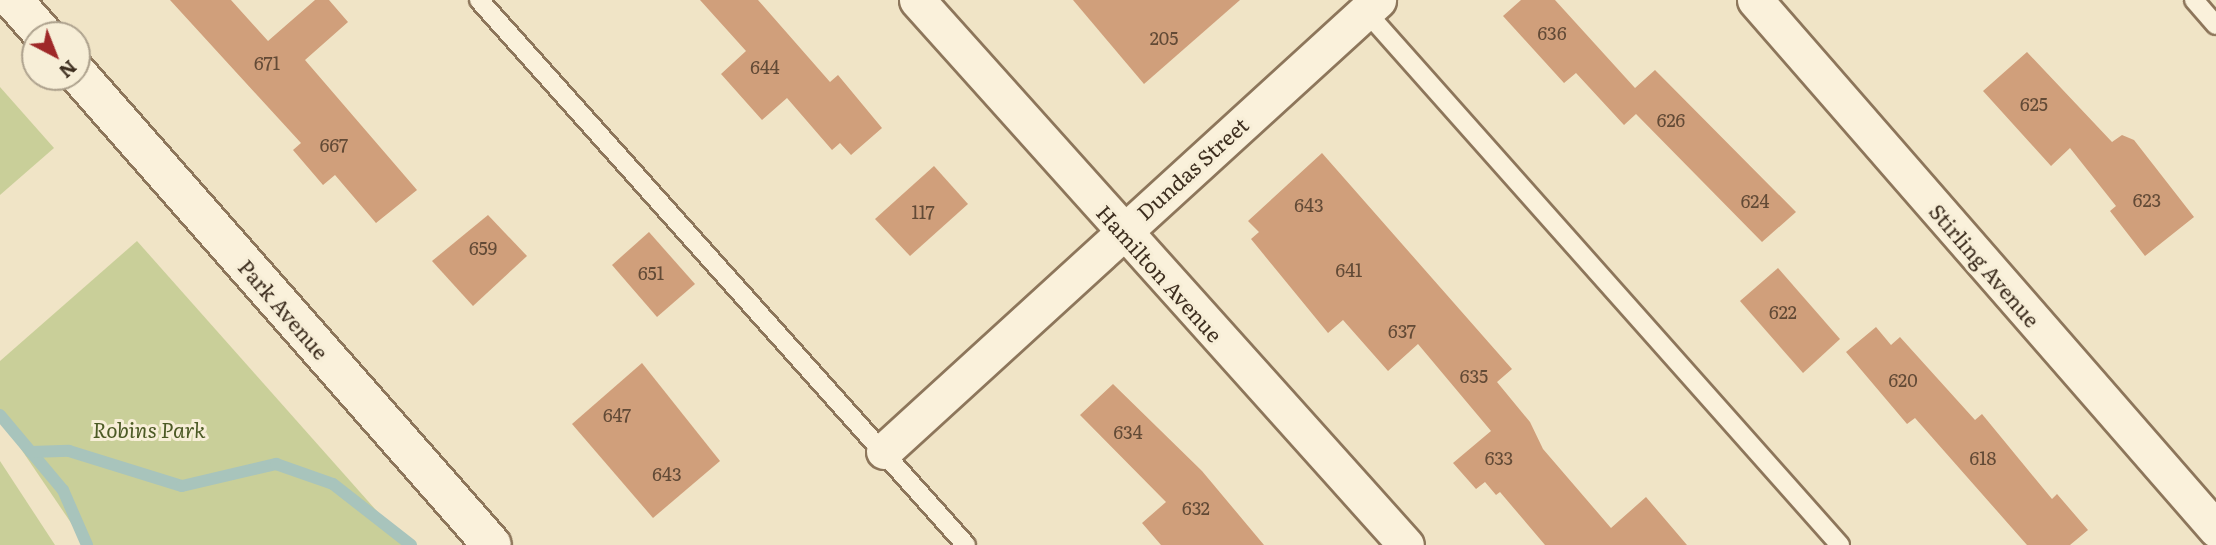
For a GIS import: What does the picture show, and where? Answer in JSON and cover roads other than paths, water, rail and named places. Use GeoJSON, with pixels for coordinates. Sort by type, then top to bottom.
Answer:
{"type":"FeatureCollection","features":[{"type":"Feature","properties":{"kind":"street"},"geometry":{"type":"LineString","coordinates":[[13,0],[32,21]]}},
{"type":"Feature","properties":{"kind":"street","name":"Hamilton Avenue"},"geometry":{"type":"LineString","coordinates":[[917,0],[1406,545]]}},
{"type":"Feature","properties":{"kind":"street","name":"Stirling Avenue"},"geometry":{"type":"LineString","coordinates":[[1755,0],[2216,529]]}},
{"type":"Feature","properties":{"kind":"street","name":"Dundas Street"},"geometry":{"type":"LineString","coordinates":[[884,451],[1366,4]]}},
{"type":"Feature","properties":{"kind":"street","name":"Park Avenue"},"geometry":{"type":"LineString","coordinates":[[91,89],[492,545]]}},
{"type":"Feature","properties":{"kind":"lane"},"geometry":{"type":"LineString","coordinates":[[479,0],[966,545]]}},
{"type":"Feature","properties":{"kind":"lane"},"geometry":{"type":"LineString","coordinates":[[2194,0],[2216,25]]}},
{"type":"Feature","properties":{"kind":"lane"},"geometry":{"type":"LineString","coordinates":[[1366,4],[1840,545]]}},
{"type":"Feature","properties":{"kind":"waterway"},"geometry":{"type":"LineString","coordinates":[[0,415],[63,490],[87,545]]}},
{"type":"Feature","properties":{"kind":"waterway"},"geometry":{"type":"LineString","coordinates":[[31,452],[69,451],[182,486],[276,464],[333,484],[411,545]]}},
{"type":"Feature","properties":{"kind":"park label","name":"Robins Park"},"geometry":{"type":"Point","coordinates":[149,429]}}]}
